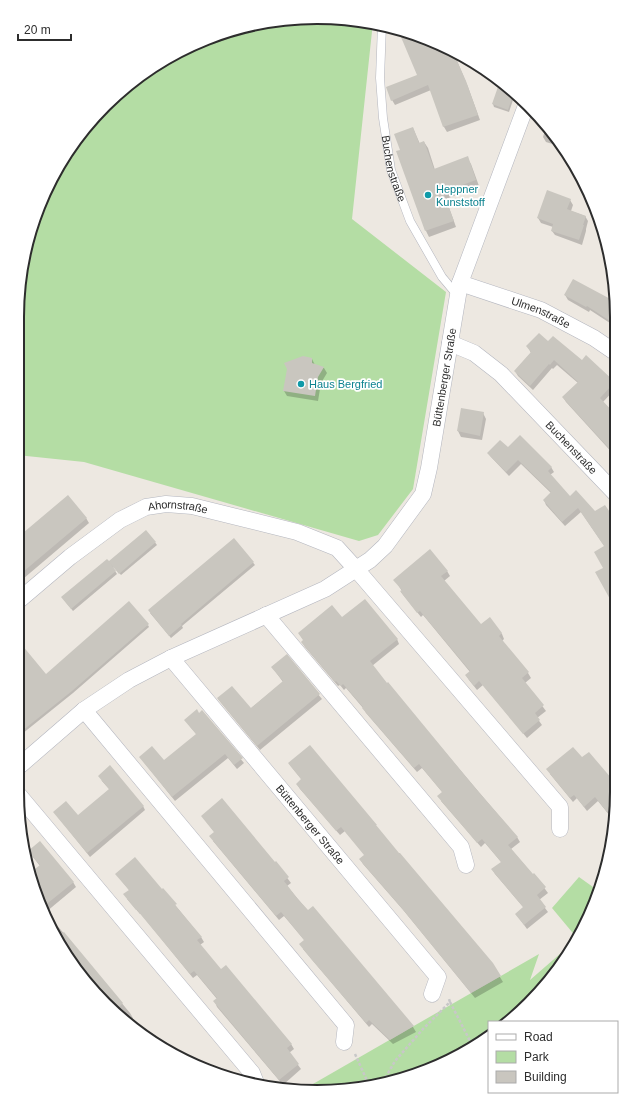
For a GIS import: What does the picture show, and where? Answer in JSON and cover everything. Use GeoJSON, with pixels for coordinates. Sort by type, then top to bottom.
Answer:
{"type":"FeatureCollection","features":[{"type":"Feature","properties":{"kind":"street","name":"Büttenberger Straße"},"geometry":{"type":"LineString","coordinates":[[24,762],[84,710],[129,680],[171,658],[325,589],[370,560],[385,546],[423,494],[429,468],[459,290],[524,110]]}},
{"type":"Feature","properties":{"kind":"street","name":"Ulmenstraße"},"geometry":{"type":"LineString","coordinates":[[459,290],[541,310],[594,338],[610,349]]}},
{"type":"Feature","properties":{"kind":"street","name":"Buchenstraße"},"geometry":{"type":"LineString","coordinates":[[450,344],[474,353],[501,374],[610,488]]}},
{"type":"Feature","properties":{"kind":"street","name":"Ahornstraße"},"geometry":{"type":"LineString","coordinates":[[24,596],[70,557],[120,520],[146,507],[166,504],[192,506],[297,532],[337,548],[356,569]]}},
{"type":"Feature","properties":{"kind":"street"},"geometry":{"type":"LineString","coordinates":[[356,569],[560,807],[560,829]]}},
{"type":"Feature","properties":{"kind":"street"},"geometry":{"type":"LineString","coordinates":[[266,615],[461,847],[466,865]]}},
{"type":"Feature","properties":{"kind":"street","name":"Büttenberger Straße"},"geometry":{"type":"LineString","coordinates":[[171,658],[438,977]]}},
{"type":"Feature","properties":{"kind":"street"},"geometry":{"type":"LineString","coordinates":[[84,710],[346,1025],[349,1046]]}},
{"type":"Feature","properties":{"kind":"street"},"geometry":{"type":"LineString","coordinates":[[25,802],[252,1073],[254,1078]]}},
{"type":"Feature","properties":{"kind":"street"},"geometry":{"type":"LineString","coordinates":[[432,994],[438,977]]}},
{"type":"Feature","properties":{"kind":"lane","name":"Buchenstraße"},"geometry":{"type":"LineString","coordinates":[[382,32],[380,78],[383,118],[391,170],[410,221],[442,276],[459,290]]}},
{"type":"Feature","properties":{"kind":"path"},"geometry":{"type":"LineString","coordinates":[[438,977],[469,1039],[468,1043]]}},
{"type":"Feature","properties":{"kind":"path"},"geometry":{"type":"LineString","coordinates":[[386,1076],[395,1061],[423,1029],[450,1002]]}},
{"type":"Feature","properties":{"kind":"path"},"geometry":{"type":"LineString","coordinates":[[349,1046],[367,1080]]}},
{"type":"Feature","properties":{"kind":"green space"},"geometry":{"type":"Polygon","coordinates":[[[298,25],[336,25],[372,30],[352,219],[446,292],[413,489],[378,535],[359,541],[84,462],[24,456],[24,317],[30,260],[34,241],[46,205],[63,170],[73,154],[97,124],[124,97],[154,73],[187,54],[205,46],[241,34],[298,25]]]}},
{"type":"Feature","properties":{"kind":"green space"},"geometry":{"type":"Polygon","coordinates":[[[579,877],[594,887],[588,904],[573,934],[552,908],[579,877]]]}},
{"type":"Feature","properties":{"kind":"green space"},"geometry":{"type":"Polygon","coordinates":[[[563,951],[524,999],[499,1021],[488,1021],[488,1030],[464,1046],[429,1063],[393,1075],[355,1082],[312,1085],[539,954],[530,980],[563,951]]]}},
{"type":"Feature","properties":{"kind":"building"},"geometry":{"type":"Polygon","coordinates":[[[401,37],[429,46],[456,59],[478,115],[443,127],[428,85],[391,101],[386,87],[417,75],[401,37]]]}},
{"type":"Feature","properties":{"kind":"building"},"geometry":{"type":"Polygon","coordinates":[[[498,87],[512,99],[508,110],[492,104],[498,87]]]}},
{"type":"Feature","properties":{"kind":"building"},"geometry":{"type":"Polygon","coordinates":[[[413,127],[419,143],[424,141],[434,169],[468,156],[476,180],[443,192],[454,221],[425,231],[396,151],[400,150],[394,134],[413,127]]]}},
{"type":"Feature","properties":{"kind":"building"},"geometry":{"type":"Polygon","coordinates":[[[547,190],[571,199],[567,209],[586,216],[579,240],[551,231],[553,224],[537,218],[547,190]]]}},
{"type":"Feature","properties":{"kind":"building"},"geometry":{"type":"Polygon","coordinates":[[[573,279],[609,298],[610,321],[587,306],[586,307],[564,295],[573,279]]]}},
{"type":"Feature","properties":{"kind":"building"},"geometry":{"type":"Polygon","coordinates":[[[539,333],[548,341],[553,336],[582,360],[586,355],[610,377],[610,387],[600,398],[610,409],[610,449],[562,397],[578,382],[554,360],[530,386],[514,371],[531,352],[526,346],[539,333]]]}},
{"type":"Feature","properties":{"kind":"building","name":"Haus Bergfried"},"geometry":{"type":"Polygon","coordinates":[[[303,356],[312,358],[312,363],[324,367],[318,377],[315,396],[283,391],[287,369],[284,363],[303,356]]]}},
{"type":"Feature","properties":{"kind":"building"},"geometry":{"type":"Polygon","coordinates":[[[461,408],[484,412],[480,436],[457,431],[461,408]]]}},
{"type":"Feature","properties":{"kind":"building"},"geometry":{"type":"Polygon","coordinates":[[[520,435],[552,467],[548,471],[570,496],[576,490],[595,511],[605,505],[610,512],[610,599],[595,572],[603,568],[594,552],[604,546],[578,508],[562,522],[543,500],[551,492],[518,460],[506,472],[487,453],[500,440],[508,447],[520,435]]]}},
{"type":"Feature","properties":{"kind":"building"},"geometry":{"type":"Polygon","coordinates":[[[68,495],[87,518],[24,571],[24,532],[68,495]]]}},
{"type":"Feature","properties":{"kind":"building"},"geometry":{"type":"Polygon","coordinates":[[[146,530],[156,542],[119,574],[110,563],[116,571],[71,609],[61,597],[107,559],[109,561],[146,530]]]}},
{"type":"Feature","properties":{"kind":"building"},"geometry":{"type":"Polygon","coordinates":[[[234,538],[254,562],[169,636],[148,610],[234,538]]]}},
{"type":"Feature","properties":{"kind":"building"},"geometry":{"type":"Polygon","coordinates":[[[430,549],[448,571],[441,576],[481,624],[490,617],[502,633],[499,636],[529,672],[522,678],[544,705],[535,713],[540,720],[523,734],[479,681],[474,686],[465,675],[470,671],[420,611],[417,613],[400,591],[402,590],[393,580],[430,549]]]}},
{"type":"Feature","properties":{"kind":"building"},"geometry":{"type":"Polygon","coordinates":[[[365,599],[398,639],[370,661],[518,837],[508,845],[546,887],[537,895],[546,907],[524,925],[515,914],[523,907],[491,869],[501,862],[482,839],[477,843],[437,796],[442,792],[419,764],[414,768],[343,684],[341,686],[336,681],[335,682],[301,642],[303,640],[298,633],[332,605],[342,617],[365,599]]]}},
{"type":"Feature","properties":{"kind":"building"},"geometry":{"type":"Polygon","coordinates":[[[129,601],[149,624],[72,691],[24,729],[24,647],[46,674],[129,601]]]}},
{"type":"Feature","properties":{"kind":"building"},"geometry":{"type":"Polygon","coordinates":[[[287,654],[320,694],[257,746],[217,698],[232,686],[251,708],[283,681],[271,667],[287,654]]]}},
{"type":"Feature","properties":{"kind":"building"},"geometry":{"type":"Polygon","coordinates":[[[197,709],[199,713],[202,710],[243,758],[234,765],[225,754],[172,797],[139,757],[152,746],[164,760],[196,734],[184,720],[197,709]]]}},
{"type":"Feature","properties":{"kind":"building"},"geometry":{"type":"Polygon","coordinates":[[[310,745],[399,853],[493,963],[501,976],[471,993],[400,906],[359,859],[364,855],[341,827],[336,831],[296,784],[301,779],[288,763],[310,745]]]}},
{"type":"Feature","properties":{"kind":"building"},"geometry":{"type":"Polygon","coordinates":[[[573,747],[582,757],[589,752],[610,777],[609,810],[607,812],[595,797],[584,807],[574,795],[570,798],[546,769],[573,747]]]}},
{"type":"Feature","properties":{"kind":"building"},"geometry":{"type":"Polygon","coordinates":[[[110,765],[144,806],[87,853],[53,812],[66,801],[78,815],[109,789],[98,776],[110,765]]]}},
{"type":"Feature","properties":{"kind":"building"},"geometry":{"type":"Polygon","coordinates":[[[222,798],[289,877],[284,881],[297,898],[308,910],[313,906],[414,1026],[390,1040],[369,1020],[366,1023],[312,960],[299,944],[304,940],[291,924],[281,912],[276,916],[209,836],[214,832],[201,816],[222,798]]]}},
{"type":"Feature","properties":{"kind":"building"},"geometry":{"type":"Polygon","coordinates":[[[40,841],[74,882],[46,904],[34,869],[40,865],[31,855],[30,849],[40,841]]]}},
{"type":"Feature","properties":{"kind":"building"},"geometry":{"type":"Polygon","coordinates":[[[135,857],[177,904],[175,905],[202,937],[197,940],[221,969],[226,965],[292,1044],[287,1048],[299,1064],[279,1080],[213,1001],[217,998],[194,971],[190,974],[123,894],[129,890],[115,874],[135,857]]]}},
{"type":"Feature","properties":{"kind":"building"},"geometry":{"type":"Polygon","coordinates":[[[64,932],[123,1003],[119,1007],[97,985],[73,955],[61,934],[64,932]]]}},
{"type":"Feature","properties":{"kind":"place","name":"Heppner Kunststoff"},"geometry":{"type":"Point","coordinates":[428,195]}},
{"type":"Feature","properties":{"kind":"place","name":"Haus Bergfried"},"geometry":{"type":"Point","coordinates":[301,384]}}]}
